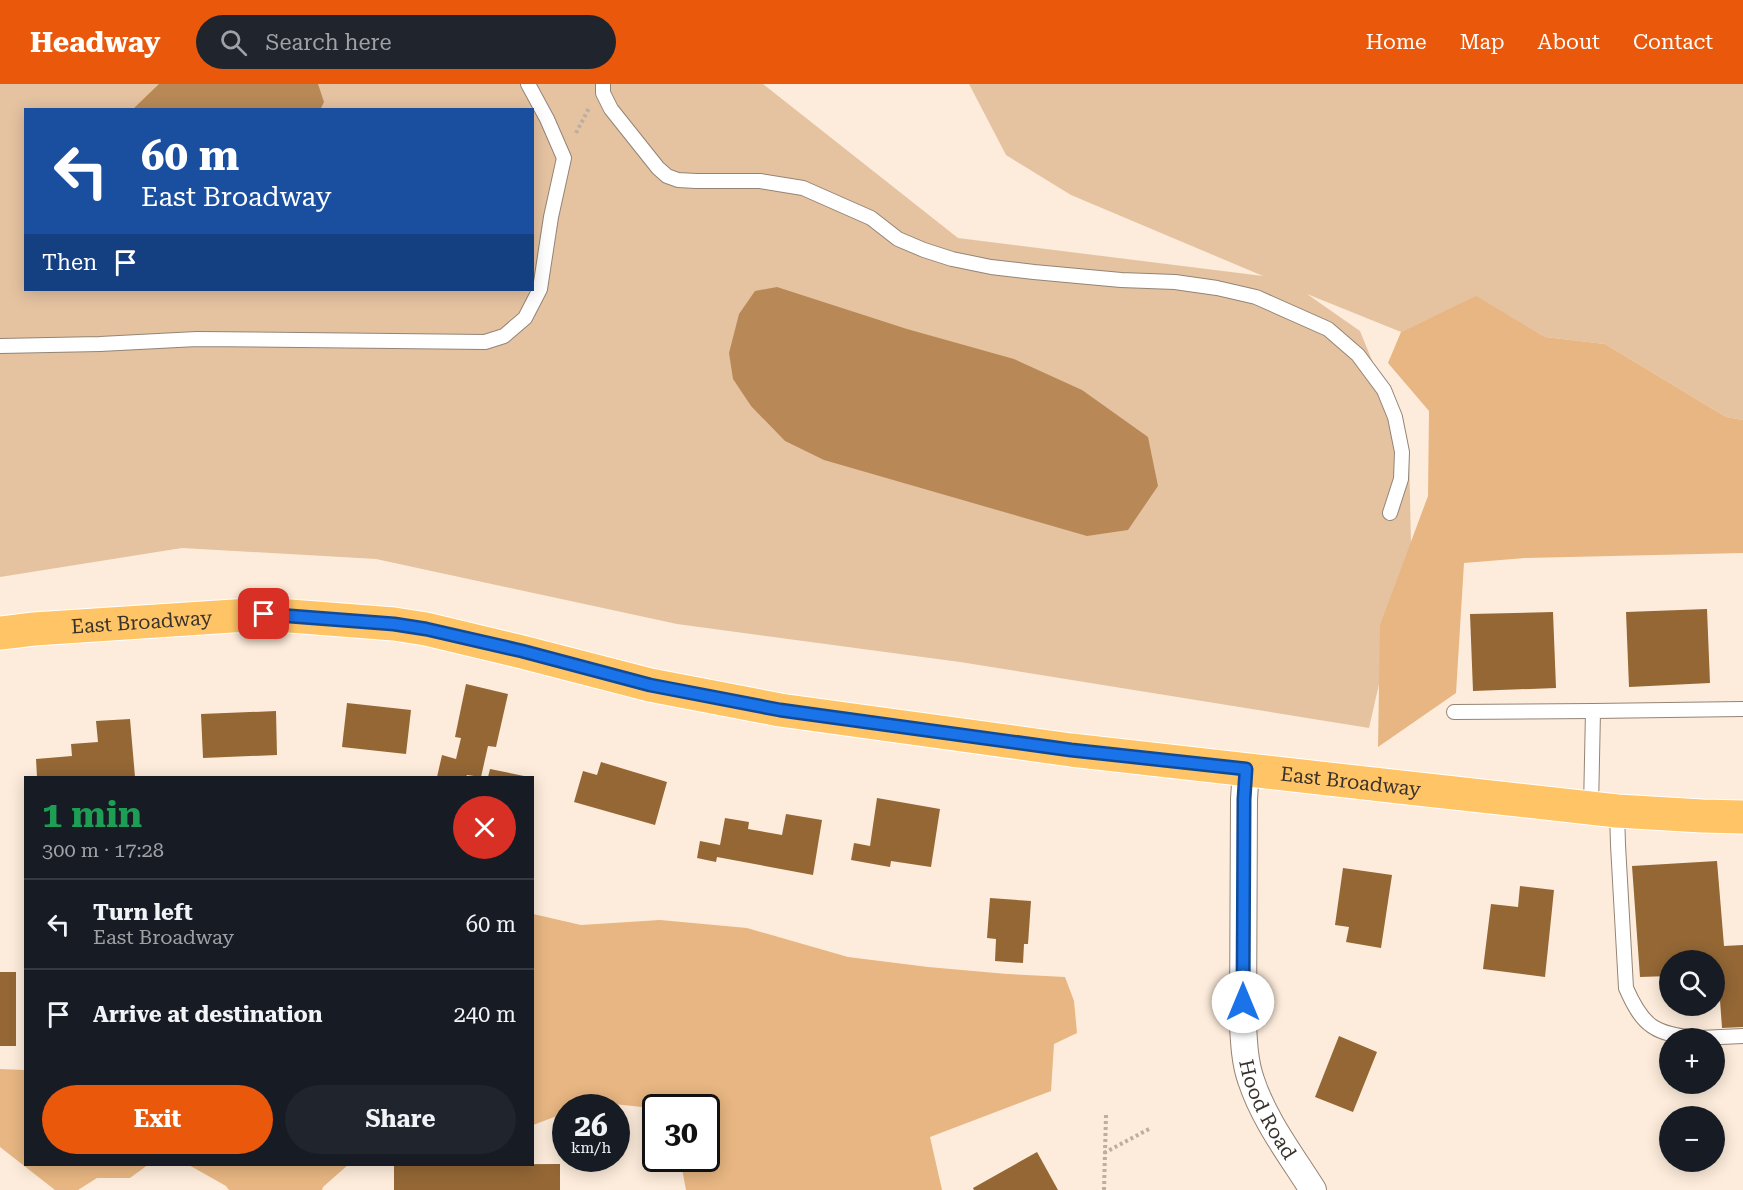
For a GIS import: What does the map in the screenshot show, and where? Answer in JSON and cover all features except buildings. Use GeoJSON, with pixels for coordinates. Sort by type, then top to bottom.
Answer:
{"type":"FeatureCollection","features":[{"type":"Feature","properties":{"kind":"main road","name":"East Broadway"},"geometry":{"type":"LineString","coordinates":[[0,633],[264,614],[394,624],[522,651],[650,685],[780,710],[1071,750],[1604,809],[1743,817]]}},
{"type":"Feature","properties":{"kind":"street","name":"Hood Road"},"geometry":{"type":"LineString","coordinates":[[1246,769],[1243,1025],[1247,1061],[1251,1080],[1269,1119],[1313,1190]]}},
{"type":"Feature","properties":{"kind":"lane"},"geometry":{"type":"LineString","coordinates":[[0,346],[197,339],[485,342],[504,336],[525,318],[540,289],[550,217],[564,158],[528,84]]}},
{"type":"Feature","properties":{"kind":"lane"},"geometry":{"type":"LineString","coordinates":[[603,84],[603,93],[610,109],[658,168],[667,176],[678,180],[760,181],[803,188],[871,218],[898,239],[952,259],[1034,272],[1121,280],[1175,282],[1217,288],[1256,297],[1328,329],[1358,355],[1384,390],[1395,417],[1402,452],[1401,479],[1390,513]]}},
{"type":"Feature","properties":{"kind":"lane"},"geometry":{"type":"LineString","coordinates":[[1454,712],[1743,709]]}},
{"type":"Feature","properties":{"kind":"lane"},"geometry":{"type":"LineString","coordinates":[[1593,711],[1604,809],[1618,845],[1626,988],[1635,1010],[1652,1027],[1659,1030]]}},
{"type":"Feature","properties":{"kind":"lane"},"geometry":{"type":"LineString","coordinates":[[1725,1037],[1743,1036]]}},
{"type":"Feature","properties":{"kind":"path"},"geometry":{"type":"LineString","coordinates":[[564,158],[590,105]]}},
{"type":"Feature","properties":{"kind":"path"},"geometry":{"type":"LineString","coordinates":[[1104,1190],[1106,1115]]}},
{"type":"Feature","properties":{"kind":"path"},"geometry":{"type":"LineString","coordinates":[[1104,1153],[1149,1129]]}},
{"type":"Feature","properties":{"kind":"shaded area"},"geometry":{"type":"Polygon","coordinates":[[[0,84],[763,84],[958,238],[1263,276],[1071,195],[1006,155],[969,84],[1743,84],[1743,420],[1726,417],[1605,344],[1545,337],[1476,297],[1401,332],[1307,294],[1360,331],[1409,451],[1411,544],[1369,728],[960,662],[677,624],[376,559],[182,548],[0,577],[0,84]]]}},
{"type":"Feature","properties":{"kind":"shaded area"},"geometry":{"type":"Polygon","coordinates":[[[159,84],[318,84],[324,102],[321,108],[134,108],[159,84]]]}},
{"type":"Feature","properties":{"kind":"shaded area"},"geometry":{"type":"Polygon","coordinates":[[[777,287],[907,329],[1014,359],[1082,390],[1148,437],[1158,486],[1128,530],[1087,536],[824,460],[785,441],[751,406],[733,379],[729,353],[739,314],[755,291],[777,287]]]}},
{"type":"Feature","properties":{"kind":"shaded area"},"geometry":{"type":"Polygon","coordinates":[[[1476,296],[1545,337],[1605,344],[1726,417],[1743,420],[1743,553],[1525,558],[1464,563],[1456,693],[1378,747],[1380,625],[1428,496],[1429,411],[1388,363],[1401,332],[1476,296]]]}},
{"type":"Feature","properties":{"kind":"shaded area"},"geometry":{"type":"Polygon","coordinates":[[[534,914],[581,925],[660,920],[747,928],[848,957],[928,967],[1065,977],[1074,1001],[1077,1033],[1054,1044],[1051,1091],[930,1137],[942,1190],[686,1190],[683,1172],[720,1172],[720,1094],[642,1094],[642,1107],[630,1106],[630,1094],[552,1094],[552,1118],[534,1125],[534,914]]]}},
{"type":"Feature","properties":{"kind":"shaded area"},"geometry":{"type":"Polygon","coordinates":[[[0,1069],[24,1070],[24,1166],[0,1147],[0,1069]]]}},
{"type":"Feature","properties":{"kind":"shaded area"},"geometry":{"type":"Polygon","coordinates":[[[24,1166],[146,1166],[130,1178],[97,1178],[78,1190],[55,1190],[24,1166]]]}},
{"type":"Feature","properties":{"kind":"shaded area"},"geometry":{"type":"Polygon","coordinates":[[[191,1166],[347,1166],[322,1190],[229,1190],[226,1186],[191,1166]]]}},
{"type":"Feature","properties":{"kind":"route"},"geometry":{"type":"LineString","coordinates":[[264,614],[394,624],[426,629],[522,651],[650,685],[780,710],[1071,750],[1246,769],[1243,1002]]}}]}
